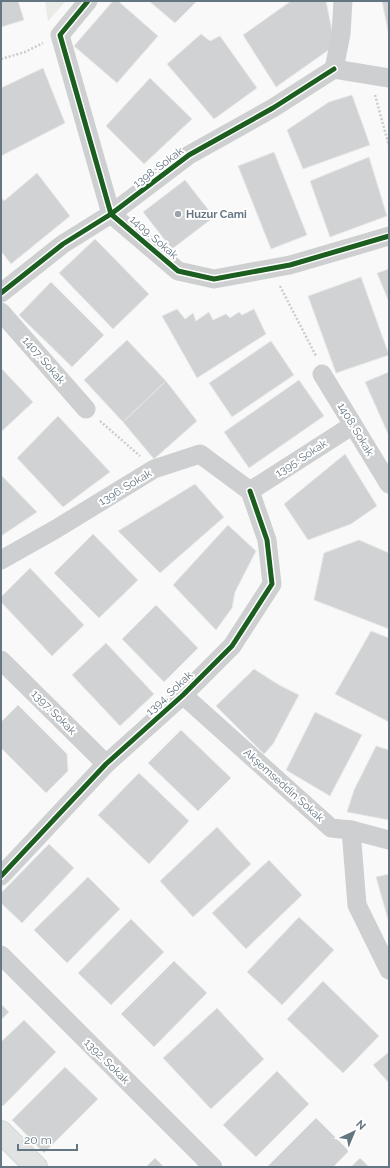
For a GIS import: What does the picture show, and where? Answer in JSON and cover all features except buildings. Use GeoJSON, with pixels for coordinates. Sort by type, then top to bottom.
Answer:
{"type":"FeatureCollection","features":[{"type":"Feature","properties":{"kind":"main road"},"geometry":{"type":"LineString","coordinates":[[1,1132],[36,1167]]}},
{"type":"Feature","properties":{"kind":"street"},"geometry":{"type":"LineString","coordinates":[[88,1],[60,35],[111,214]]}},
{"type":"Feature","properties":{"kind":"street"},"geometry":{"type":"LineString","coordinates":[[343,1],[341,34],[334,69],[389,78]]}},
{"type":"Feature","properties":{"kind":"street","name":"1398. Sokak"},"geometry":{"type":"LineString","coordinates":[[1,293],[63,244],[111,214],[189,155],[273,108],[334,69]]}},
{"type":"Feature","properties":{"kind":"street","name":"1409. Sokak"},"geometry":{"type":"LineString","coordinates":[[111,214],[178,271],[214,279],[290,265],[389,236]]}},
{"type":"Feature","properties":{"kind":"street","name":"1407. Sokak"},"geometry":{"type":"LineString","coordinates":[[1,312],[86,409]]}},
{"type":"Feature","properties":{"kind":"street","name":"1408. Sokak"},"geometry":{"type":"LineString","coordinates":[[322,374],[389,484]]}},
{"type":"Feature","properties":{"kind":"street","name":"1395. Sokak"},"geometry":{"type":"LineString","coordinates":[[250,491],[353,424]]}},
{"type":"Feature","properties":{"kind":"street","name":"1396. Sokak"},"geometry":{"type":"LineString","coordinates":[[1,560],[56,529],[154,469],[200,454],[250,491]]}},
{"type":"Feature","properties":{"kind":"street","name":"1394. Sokak"},"geometry":{"type":"LineString","coordinates":[[1,876],[106,764],[183,695],[232,646],[272,584],[267,540],[250,491]]}},
{"type":"Feature","properties":{"kind":"street","name":"1397. Sokak"},"geometry":{"type":"LineString","coordinates":[[1,660],[106,764]]}},
{"type":"Feature","properties":{"kind":"street","name":"Akşemseddin Sokak"},"geometry":{"type":"LineString","coordinates":[[183,695],[331,828],[351,830],[389,840]]}},
{"type":"Feature","properties":{"kind":"street"},"geometry":{"type":"LineString","coordinates":[[351,830],[357,905],[389,970]]}},
{"type":"Feature","properties":{"kind":"street","name":"1392. Sokak"},"geometry":{"type":"LineString","coordinates":[[1,955],[213,1167]]}},
{"type":"Feature","properties":{"kind":"path"},"geometry":{"type":"LineString","coordinates":[[1,59],[25,52],[60,35]]}},
{"type":"Feature","properties":{"kind":"path"},"geometry":{"type":"LineString","coordinates":[[369,75],[389,146]]}},
{"type":"Feature","properties":{"kind":"path"},"geometry":{"type":"LineString","coordinates":[[271,268],[316,356],[322,374]]}},
{"type":"Feature","properties":{"kind":"path"},"geometry":{"type":"LineString","coordinates":[[86,409],[154,469]]}},
{"type":"Feature","properties":{"kind":"shaded area"},"geometry":{"type":"Polygon","coordinates":[[[45,1],[66,1],[48,21],[45,1]]]}},
{"type":"Feature","properties":{"kind":"cycle path"},"geometry":{"type":"LineString","coordinates":[[88,1],[60,35],[111,214],[178,271],[214,279],[290,265],[389,236]]}},
{"type":"Feature","properties":{"kind":"cycle path"},"geometry":{"type":"LineString","coordinates":[[1,293],[63,244],[111,214],[189,155],[273,108],[334,69]]}},
{"type":"Feature","properties":{"kind":"cycle path"},"geometry":{"type":"LineString","coordinates":[[1,876],[106,764],[183,695],[232,646],[272,584],[267,540],[250,491]]}},
{"type":"Feature","properties":{"kind":"place","name":"Huzur Cami"},"geometry":{"type":"Point","coordinates":[178,214]}}]}
